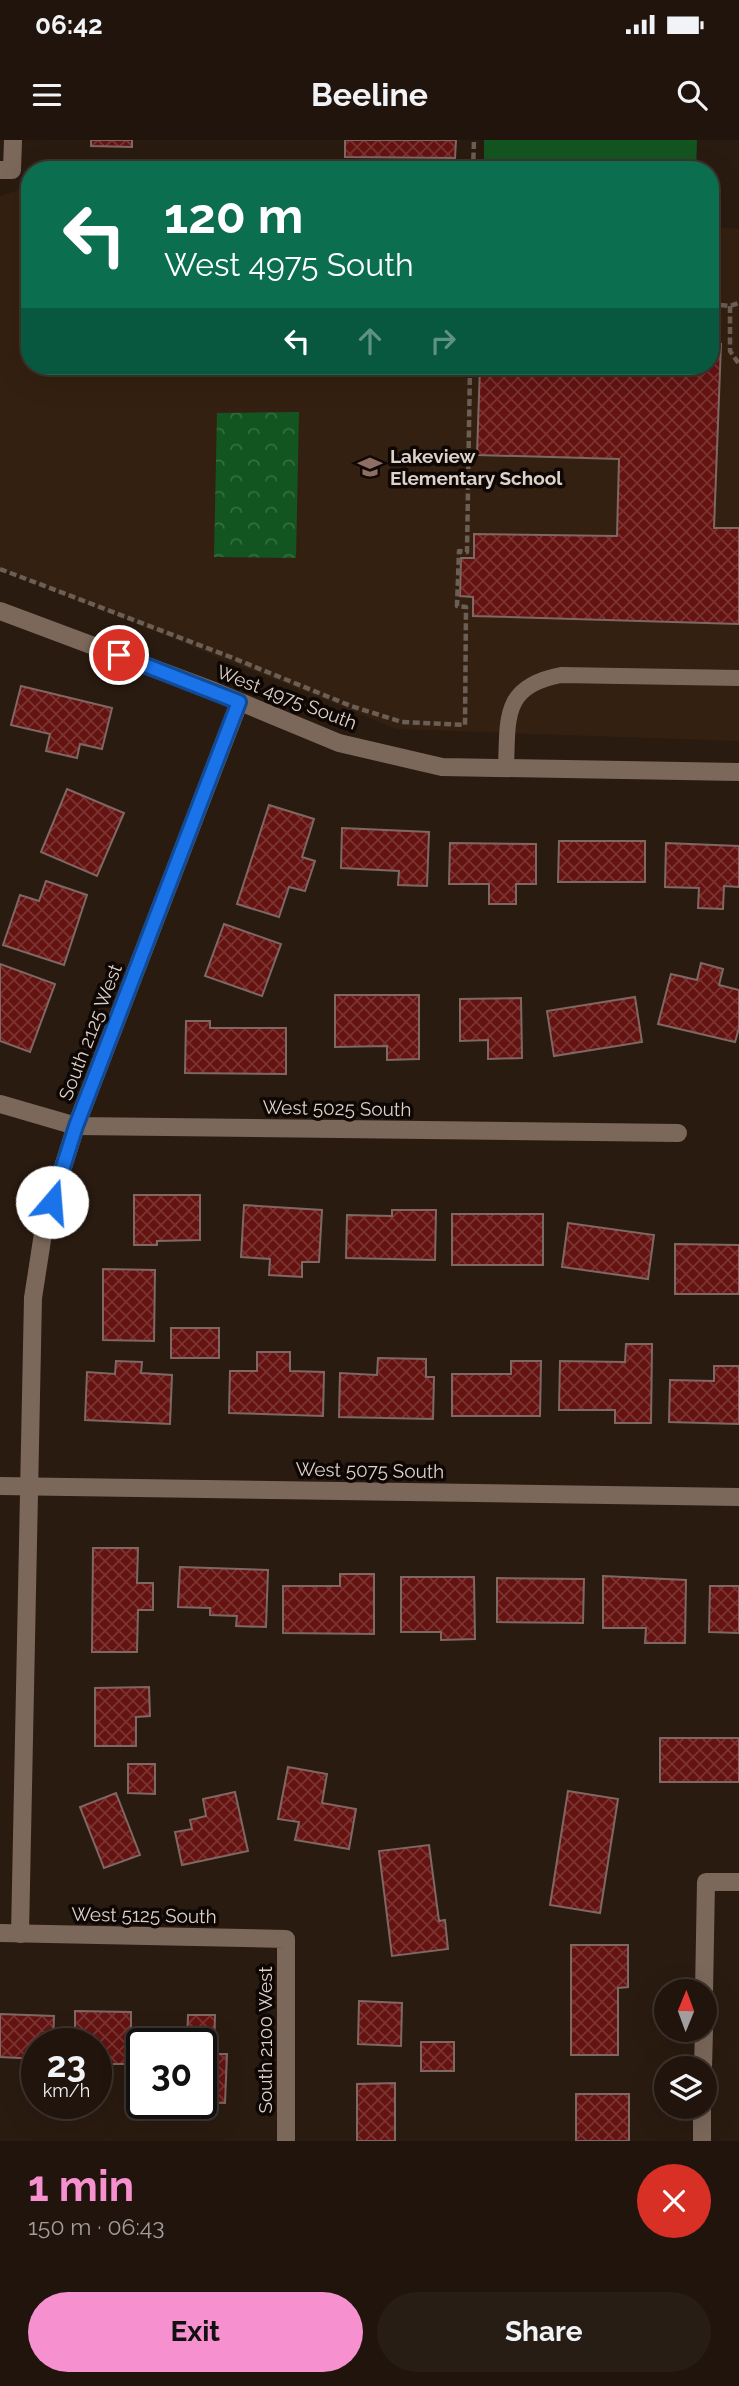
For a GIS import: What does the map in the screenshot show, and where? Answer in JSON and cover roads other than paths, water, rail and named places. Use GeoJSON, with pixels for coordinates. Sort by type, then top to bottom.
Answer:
{"type":"FeatureCollection","features":[{"type":"Feature","properties":{"kind":"street"},"geometry":{"type":"LineString","coordinates":[[6,170],[12,140]]}},
{"type":"Feature","properties":{"kind":"street","name":"West 4975 South"},"geometry":{"type":"LineString","coordinates":[[0,611],[214,691],[339,743],[442,766],[739,772]]}},
{"type":"Feature","properties":{"kind":"street","name":"South 2125 West"},"geometry":{"type":"LineString","coordinates":[[20,1934],[33,1298],[44,1227],[76,1126],[239,702]]}},
{"type":"Feature","properties":{"kind":"street","name":"West 5025 South"},"geometry":{"type":"LineString","coordinates":[[0,1104],[76,1126],[678,1133]]}},
{"type":"Feature","properties":{"kind":"street","name":"West 5075 South"},"geometry":{"type":"LineString","coordinates":[[0,1486],[739,1497]]}},
{"type":"Feature","properties":{"kind":"street"},"geometry":{"type":"LineString","coordinates":[[704,1979],[706,1882],[739,1882]]}},
{"type":"Feature","properties":{"kind":"street","name":"West 5125 South"},"geometry":{"type":"LineString","coordinates":[[0,1933],[286,1939]]}},
{"type":"Feature","properties":{"kind":"street","name":"South 2100 West"},"geometry":{"type":"LineString","coordinates":[[286,1939],[286,2141]]}},
{"type":"Feature","properties":{"kind":"street"},"geometry":{"type":"LineString","coordinates":[[702,2119],[702,2141]]}},
{"type":"Feature","properties":{"kind":"lane"},"geometry":{"type":"LineString","coordinates":[[506,768],[509,711],[516,697],[527,686],[541,679],[561,675],[739,678]]}},
{"type":"Feature","properties":{"kind":"place","name":"Lakeview Elementary School"},"geometry":{"type":"Point","coordinates":[370,467]}}]}
